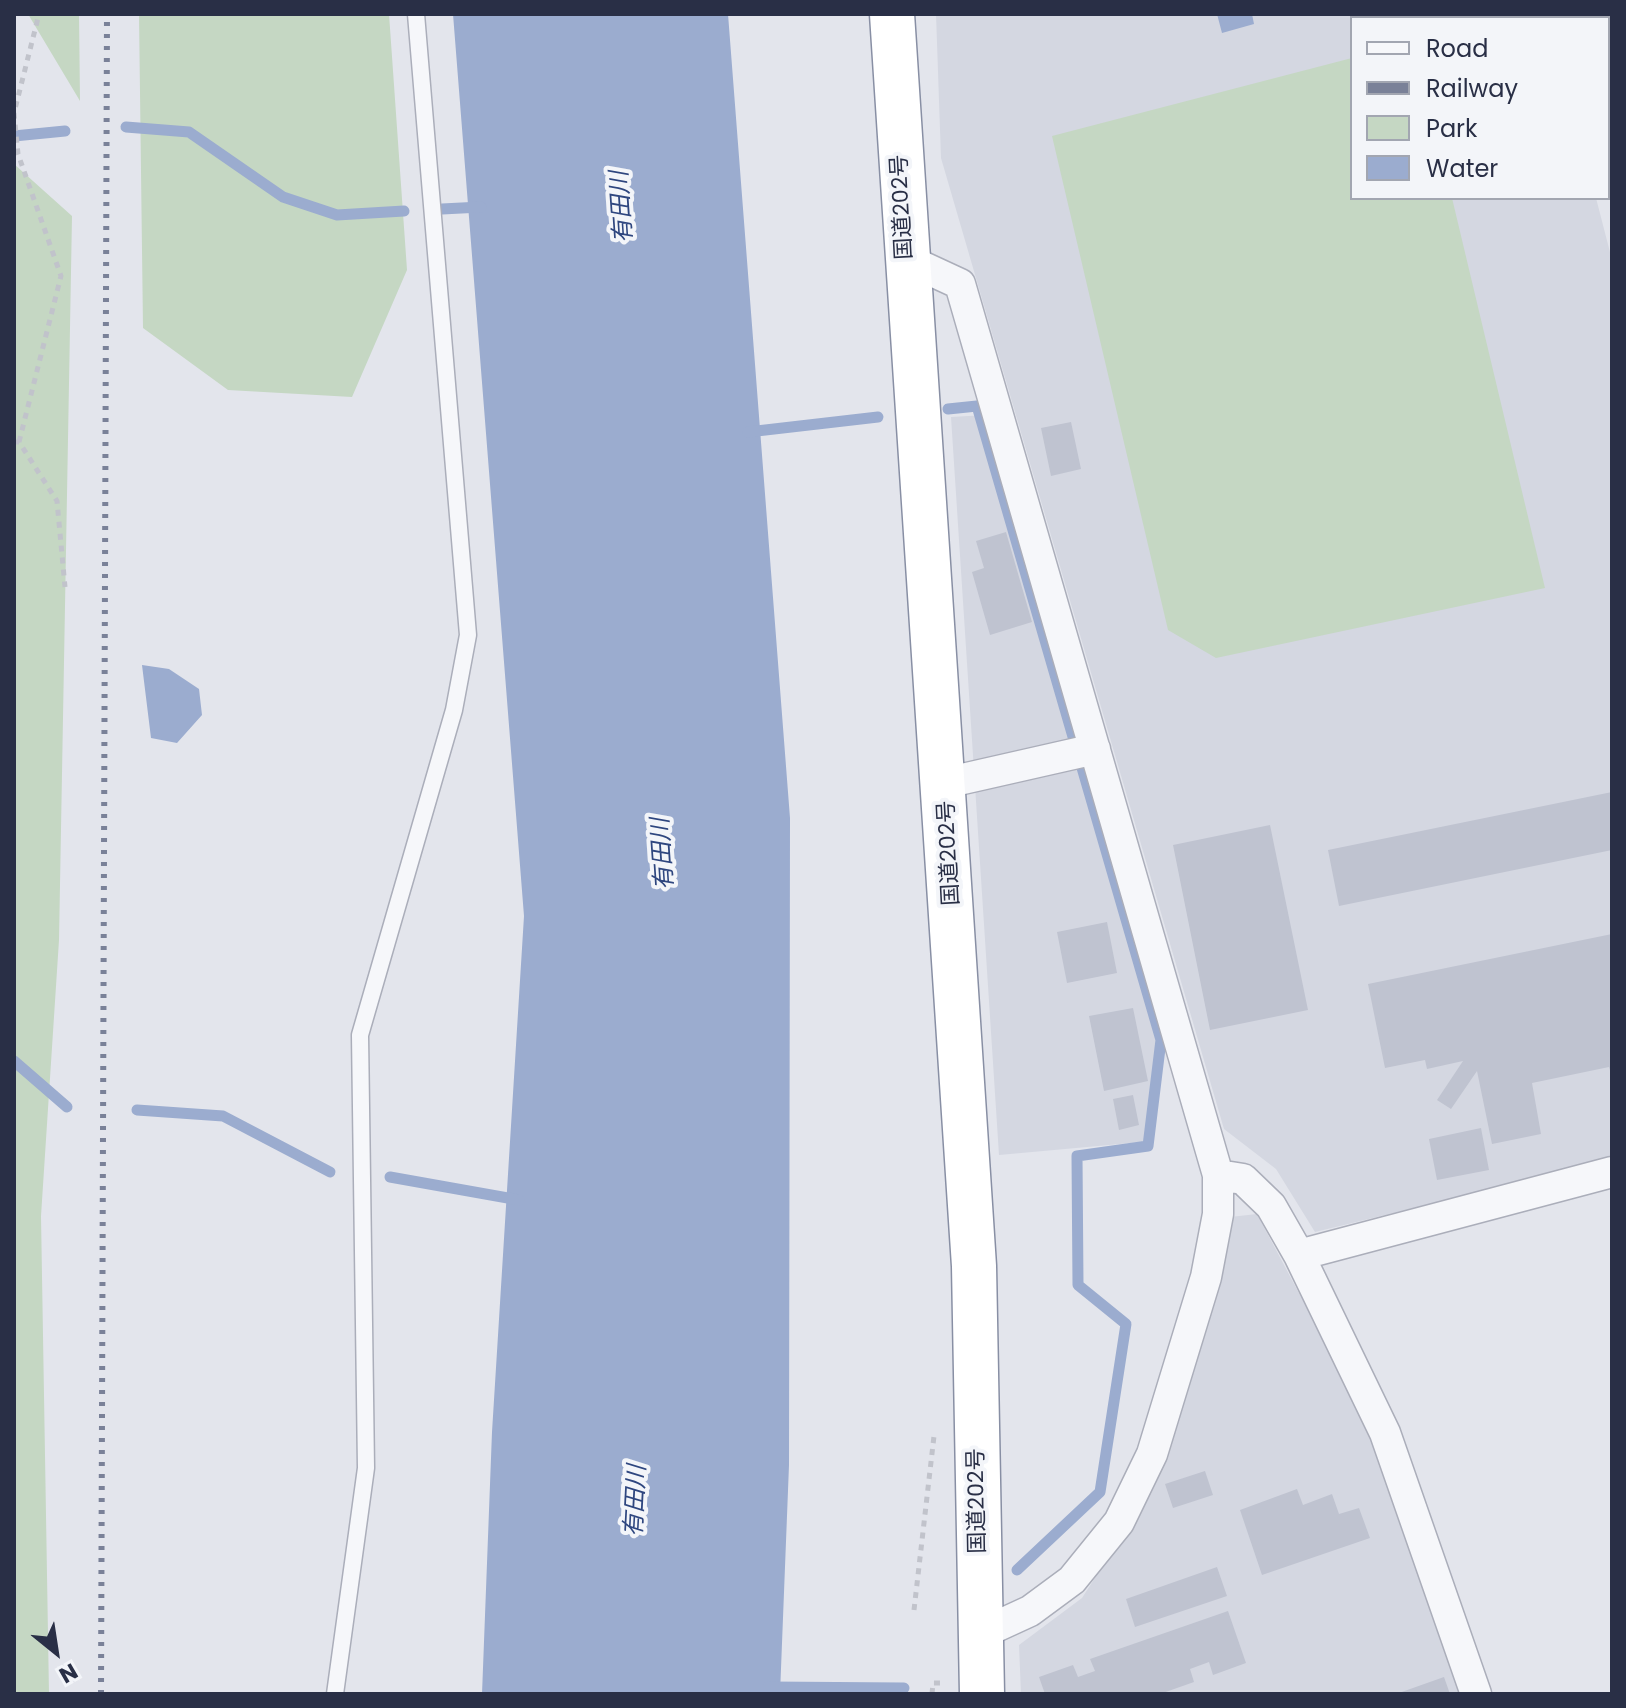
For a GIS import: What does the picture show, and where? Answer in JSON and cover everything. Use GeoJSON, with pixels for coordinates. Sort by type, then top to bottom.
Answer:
{"type":"FeatureCollection","features":[{"type":"Feature","properties":{"kind":"highway","name":"国道202号"},"geometry":{"type":"LineString","coordinates":[[892,14],[906,259],[945,783],[974,1266],[980,1634],[964,1688]]}},
{"type":"Feature","properties":{"kind":"street"},"geometry":{"type":"LineString","coordinates":[[906,259],[960,284],[1218,1175],[1218,1214],[1206,1277],[1152,1454],[1119,1522],[1072,1580],[1030,1611],[980,1634]]}},
{"type":"Feature","properties":{"kind":"street"},"geometry":{"type":"LineString","coordinates":[[945,783],[1095,749]]}},
{"type":"Feature","properties":{"kind":"street"},"geometry":{"type":"LineString","coordinates":[[1299,1255],[1612,1172]]}},
{"type":"Feature","properties":{"kind":"street"},"geometry":{"type":"LineString","coordinates":[[1218,1175],[1243,1179],[1271,1206],[1299,1255],[1385,1433],[1476,1694]]}},
{"type":"Feature","properties":{"kind":"lane"},"geometry":{"type":"LineString","coordinates":[[335,1694],[366,1468],[360,1035],[454,710],[468,635],[416,14]]}},
{"type":"Feature","properties":{"kind":"path"},"geometry":{"type":"LineString","coordinates":[[39,14],[14,113],[18,154],[61,276],[16,442],[57,501],[65,587]]}},
{"type":"Feature","properties":{"kind":"path"},"geometry":{"type":"LineString","coordinates":[[932,1694],[933,1683],[964,1688]]}},
{"type":"Feature","properties":{"kind":"shaded area"},"geometry":{"type":"Polygon","coordinates":[[[936,14],[1547,14],[1350,16],[1350,200],[1597,200],[1612,260],[1612,1160],[1315,1232],[1276,1169],[1224,1129],[941,158],[936,14]]]}},
{"type":"Feature","properties":{"kind":"shaded area"},"geometry":{"type":"Polygon","coordinates":[[[986,415],[1166,1040],[1153,1141],[999,1155],[951,417],[986,415]]]}},
{"type":"Feature","properties":{"kind":"shaded area"},"geometry":{"type":"Polygon","coordinates":[[[1257,1214],[1365,1418],[1461,1694],[1021,1694],[1019,1645],[1082,1598],[1142,1505],[1230,1217],[1257,1214]]]}},
{"type":"Feature","properties":{"kind":"green space"},"geometry":{"type":"Polygon","coordinates":[[[28,14],[79,14],[80,101],[28,14]]]}},
{"type":"Feature","properties":{"kind":"green space"},"geometry":{"type":"Polygon","coordinates":[[[139,14],[389,14],[407,270],[352,397],[228,390],[143,328],[139,14]]]}},
{"type":"Feature","properties":{"kind":"green space"},"geometry":{"type":"Polygon","coordinates":[[[1350,59],[1350,200],[1452,200],[1545,588],[1216,658],[1168,630],[1052,136],[1350,59]]]}},
{"type":"Feature","properties":{"kind":"green space"},"geometry":{"type":"Polygon","coordinates":[[[14,164],[72,216],[59,940],[41,1216],[49,1694],[14,1694],[14,164]]]}},
{"type":"Feature","properties":{"kind":"water","name":"有田川"},"geometry":{"type":"Polygon","coordinates":[[[453,14],[728,14],[790,818],[789,1465],[780,1694],[482,1694],[492,1432],[524,916],[453,14]]]}},
{"type":"Feature","properties":{"kind":"water"},"geometry":{"type":"Polygon","coordinates":[[[1217,14],[1252,14],[1254,24],[1222,33],[1217,14]]]}},
{"type":"Feature","properties":{"kind":"water"},"geometry":{"type":"Polygon","coordinates":[[[142,665],[169,669],[199,689],[202,715],[177,743],[151,738],[142,665]]]}},
{"type":"Feature","properties":{"kind":"building"},"geometry":{"type":"Polygon","coordinates":[[[1071,422],[1081,469],[1051,476],[1041,428],[1071,422]]]}},
{"type":"Feature","properties":{"kind":"building"},"geometry":{"type":"Polygon","coordinates":[[[1006,532],[1032,622],[990,635],[972,572],[984,568],[976,541],[1006,532]]]}},
{"type":"Feature","properties":{"kind":"building"},"geometry":{"type":"Polygon","coordinates":[[[1612,792],[1612,850],[1339,906],[1328,850],[1612,792]]]}},
{"type":"Feature","properties":{"kind":"building"},"geometry":{"type":"Polygon","coordinates":[[[1270,825],[1308,1010],[1210,1030],[1173,845],[1270,825]]]}},
{"type":"Feature","properties":{"kind":"building"},"geometry":{"type":"Polygon","coordinates":[[[1107,922],[1117,973],[1067,983],[1057,932],[1107,922]]]}},
{"type":"Feature","properties":{"kind":"building"},"geometry":{"type":"Polygon","coordinates":[[[1612,934],[1612,1077],[1609,1067],[1532,1083],[1541,1134],[1492,1144],[1477,1071],[1451,1109],[1437,1100],[1463,1061],[1427,1069],[1425,1060],[1385,1068],[1368,984],[1612,934]]]}},
{"type":"Feature","properties":{"kind":"building"},"geometry":{"type":"Polygon","coordinates":[[[1133,1008],[1148,1081],[1104,1091],[1089,1016],[1133,1008]]]}},
{"type":"Feature","properties":{"kind":"building"},"geometry":{"type":"Polygon","coordinates":[[[1133,1095],[1139,1125],[1119,1130],[1113,1099],[1133,1095]]]}},
{"type":"Feature","properties":{"kind":"building"},"geometry":{"type":"Polygon","coordinates":[[[1481,1128],[1489,1170],[1437,1180],[1429,1139],[1481,1128]]]}},
{"type":"Feature","properties":{"kind":"building"},"geometry":{"type":"Polygon","coordinates":[[[1205,1471],[1213,1495],[1173,1508],[1165,1484],[1205,1471]]]}},
{"type":"Feature","properties":{"kind":"building"},"geometry":{"type":"Polygon","coordinates":[[[1297,1489],[1303,1505],[1332,1494],[1339,1514],[1359,1508],[1370,1538],[1262,1575],[1240,1510],[1297,1489]]]}},
{"type":"Feature","properties":{"kind":"building"},"geometry":{"type":"Polygon","coordinates":[[[1217,1567],[1227,1596],[1135,1627],[1126,1599],[1217,1567]]]}},
{"type":"Feature","properties":{"kind":"building"},"geometry":{"type":"Polygon","coordinates":[[[1228,1611],[1246,1663],[1213,1675],[1209,1662],[1190,1669],[1194,1682],[1160,1694],[1045,1694],[1039,1677],[1073,1665],[1078,1677],[1095,1671],[1090,1659],[1228,1611]]]}},
{"type":"Feature","properties":{"kind":"building"},"geometry":{"type":"Polygon","coordinates":[[[1444,1677],[1450,1694],[1396,1694],[1444,1677]]]}},
{"type":"Feature","properties":{"kind":"waterway"},"geometry":{"type":"LineString","coordinates":[[126,127],[189,132],[283,197],[337,215],[404,211]]}},
{"type":"Feature","properties":{"kind":"waterway"},"geometry":{"type":"LineString","coordinates":[[14,136],[65,131]]}},
{"type":"Feature","properties":{"kind":"waterway"},"geometry":{"type":"LineString","coordinates":[[442,209],[481,207]]}},
{"type":"Feature","properties":{"kind":"waterway"},"geometry":{"type":"LineString","coordinates":[[948,409],[977,406],[1161,1040],[1148,1146],[1077,1156],[1078,1285],[1126,1324],[1100,1492],[1017,1570]]}},
{"type":"Feature","properties":{"kind":"waterway"},"geometry":{"type":"LineString","coordinates":[[748,432],[878,417]]}},
{"type":"Feature","properties":{"kind":"waterway"},"geometry":{"type":"LineString","coordinates":[[14,1061],[67,1107]]}},
{"type":"Feature","properties":{"kind":"waterway"},"geometry":{"type":"LineString","coordinates":[[137,1110],[223,1116],[330,1172]]}},
{"type":"Feature","properties":{"kind":"waterway"},"geometry":{"type":"LineString","coordinates":[[390,1177],[519,1200]]}},
{"type":"Feature","properties":{"kind":"waterway"},"geometry":{"type":"LineString","coordinates":[[768,1687],[904,1688]]}},
{"type":"Feature","properties":{"kind":"railway"},"geometry":{"type":"LineString","coordinates":[[101,1694],[107,14]]}}]}
